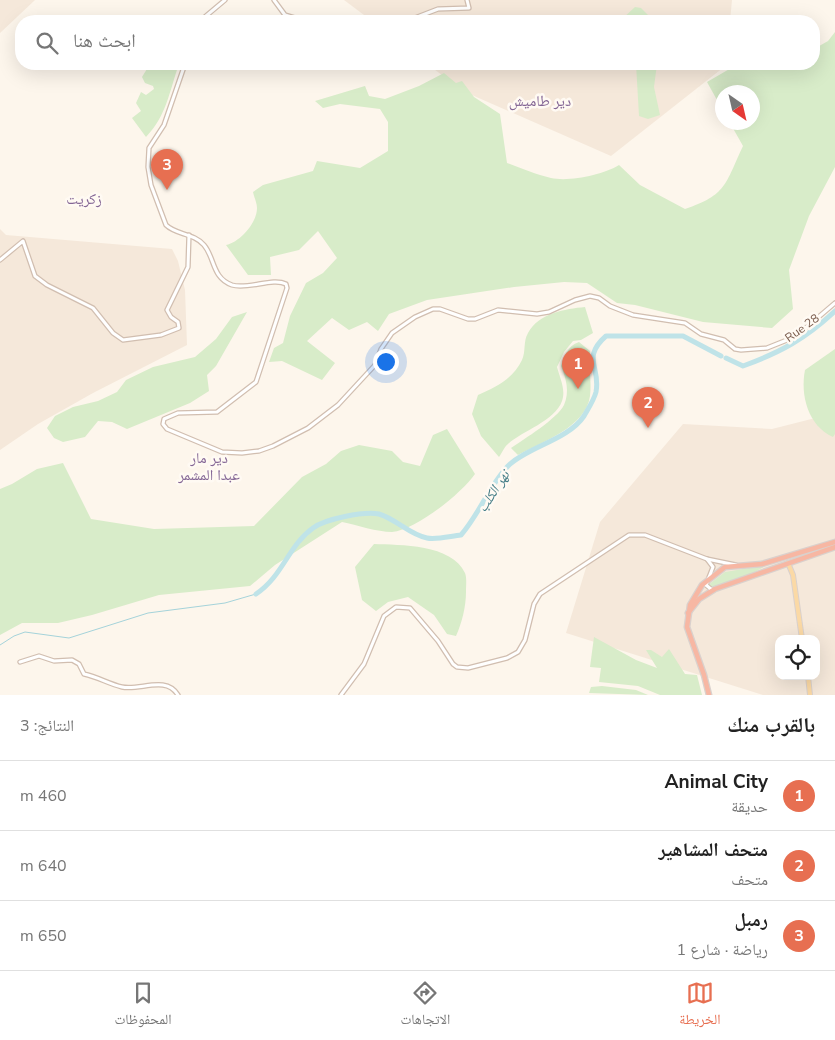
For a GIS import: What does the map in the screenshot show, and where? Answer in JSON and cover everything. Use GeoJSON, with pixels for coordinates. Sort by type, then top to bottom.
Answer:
{"type":"FeatureCollection","features":[{"type":"Feature","properties":{"kind":"highway"},"geometry":{"type":"LineString","coordinates":[[709,695],[704,675],[688,632],[688,614],[694,597],[709,578],[725,568],[762,564],[835,542]]}},
{"type":"Feature","properties":{"kind":"highway"},"geometry":{"type":"LineString","coordinates":[[688,614],[701,597],[715,589],[835,546]]}},
{"type":"Feature","properties":{"kind":"main road"},"geometry":{"type":"LineString","coordinates":[[793,575],[797,559]]}},
{"type":"Feature","properties":{"kind":"main road"},"geometry":{"type":"LineString","coordinates":[[786,562],[793,575],[801,635]]}},
{"type":"Feature","properties":{"kind":"main road"},"geometry":{"type":"LineString","coordinates":[[808,680],[810,695]]}},
{"type":"Feature","properties":{"kind":"street"},"geometry":{"type":"LineString","coordinates":[[207,15],[225,0]]}},
{"type":"Feature","properties":{"kind":"street"},"geometry":{"type":"LineString","coordinates":[[274,0],[284,15]]}},
{"type":"Feature","properties":{"kind":"street"},"geometry":{"type":"LineString","coordinates":[[422,15],[438,9],[469,8],[467,0]]}},
{"type":"Feature","properties":{"kind":"street"},"geometry":{"type":"LineString","coordinates":[[0,260],[20,242],[24,242],[35,276],[48,286],[94,308],[113,333],[128,341],[161,335],[179,328],[178,322],[170,317],[167,310],[188,268],[189,235],[171,229],[166,225],[151,185],[149,148],[164,125],[183,70]]}},
{"type":"Feature","properties":{"kind":"street","name":"Rue 28"},"geometry":{"type":"LineString","coordinates":[[189,235],[203,244],[215,271],[230,284],[252,286],[280,282],[286,284],[256,382],[217,412],[178,413],[168,416],[163,422],[167,429],[222,452],[242,453],[259,451],[308,428],[338,404],[364,378],[374,365],[381,349],[392,333],[425,312],[436,309],[468,319],[475,319],[498,310],[537,314],[557,309],[575,300],[590,296],[599,298],[610,306],[633,315],[685,323],[701,334],[724,340],[735,349],[767,348],[795,335],[835,303]]}},
{"type":"Feature","properties":{"kind":"street"},"geometry":{"type":"LineString","coordinates":[[341,695],[364,664],[384,616],[396,607],[410,608],[457,667],[472,668],[516,653],[524,640],[534,604],[540,594],[629,535],[645,535],[706,559],[742,566]]}},
{"type":"Feature","properties":{"kind":"street"},"geometry":{"type":"LineString","coordinates":[[706,559],[713,568],[706,587],[715,589]]}},
{"type":"Feature","properties":{"kind":"street"},"geometry":{"type":"LineString","coordinates":[[20,662],[39,656],[54,661],[72,660],[79,664],[84,674],[124,687],[150,684],[172,687],[178,695]]}},
{"type":"Feature","properties":{"kind":"shaded area"},"geometry":{"type":"Polygon","coordinates":[[[0,0],[35,0],[19,15],[15,15],[15,19],[0,33],[0,0]]]}},
{"type":"Feature","properties":{"kind":"shaded area"},"geometry":{"type":"Polygon","coordinates":[[[344,0],[732,0],[731,15],[364,15],[344,0]]]}},
{"type":"Feature","properties":{"kind":"shaded area"},"geometry":{"type":"Polygon","coordinates":[[[435,70],[720,70],[611,156],[465,92],[435,70]]]}},
{"type":"Feature","properties":{"kind":"shaded area"},"geometry":{"type":"Polygon","coordinates":[[[0,229],[6,235],[172,249],[178,261],[185,290],[187,345],[93,393],[38,424],[0,450],[0,229]]]}},
{"type":"Feature","properties":{"kind":"shaded area"},"geometry":{"type":"Polygon","coordinates":[[[835,413],[835,695],[763,695],[566,633],[600,522],[683,424],[772,429],[835,413]]]}},
{"type":"Feature","properties":{"kind":"green space"},"geometry":{"type":"Polygon","coordinates":[[[635,7],[641,8],[648,15],[626,15],[635,7]]]}},
{"type":"Feature","properties":{"kind":"green space"},"geometry":{"type":"Polygon","coordinates":[[[835,32],[835,167],[809,216],[789,270],[793,309],[772,328],[703,322],[635,305],[617,303],[587,283],[564,282],[514,287],[427,300],[389,314],[378,331],[367,322],[349,330],[332,318],[307,341],[335,363],[322,380],[282,361],[269,362],[274,348],[283,343],[290,316],[306,283],[323,273],[337,258],[318,231],[299,250],[270,257],[271,275],[248,275],[226,245],[237,240],[251,226],[257,208],[253,192],[263,185],[313,171],[317,161],[360,168],[388,151],[388,122],[380,109],[340,104],[323,108],[315,101],[365,86],[369,96],[385,99],[419,86],[444,73],[456,83],[462,81],[474,97],[500,114],[507,163],[540,175],[558,179],[586,177],[619,165],[640,185],[685,209],[709,199],[717,193],[728,179],[743,146],[734,130],[760,130],[760,85],[715,85],[715,96],[707,82],[728,70],[820,70],[820,46],[828,41],[835,32]]]}},
{"type":"Feature","properties":{"kind":"green space"},"geometry":{"type":"Polygon","coordinates":[[[146,70],[177,70],[163,112],[146,137],[132,118],[141,111],[136,103],[141,92],[146,95],[154,89],[153,86],[145,83],[142,77],[146,70]]]}},
{"type":"Feature","properties":{"kind":"green space"},"geometry":{"type":"Polygon","coordinates":[[[636,70],[656,70],[654,87],[660,115],[648,119],[639,116],[636,70]]]}},
{"type":"Feature","properties":{"kind":"green space"},"geometry":{"type":"Polygon","coordinates":[[[585,307],[593,333],[581,340],[573,341],[564,352],[557,367],[563,393],[562,401],[558,408],[546,420],[514,439],[504,448],[499,457],[481,436],[472,414],[478,395],[497,385],[514,372],[523,357],[526,336],[539,321],[553,313],[585,307]]]}},
{"type":"Feature","properties":{"kind":"green space"},"geometry":{"type":"Polygon","coordinates":[[[247,312],[216,366],[207,375],[209,391],[190,403],[127,429],[112,422],[98,421],[85,437],[63,442],[54,438],[47,428],[55,416],[73,407],[98,401],[117,392],[126,380],[153,367],[195,357],[216,339],[232,317],[247,312]]]}},
{"type":"Feature","properties":{"kind":"green space"},"geometry":{"type":"Polygon","coordinates":[[[579,342],[590,351],[590,396],[587,407],[572,425],[562,432],[518,455],[511,448],[548,422],[564,405],[567,385],[561,366],[569,349],[579,342]]]}},
{"type":"Feature","properties":{"kind":"green space"},"geometry":{"type":"Polygon","coordinates":[[[835,349],[835,434],[833,437],[824,432],[812,418],[805,399],[804,380],[805,370],[835,349]]]}},
{"type":"Feature","properties":{"kind":"green space"},"geometry":{"type":"Polygon","coordinates":[[[447,429],[475,474],[460,491],[438,509],[413,525],[402,530],[386,532],[342,522],[275,565],[250,586],[159,595],[58,623],[22,623],[0,635],[0,489],[37,469],[63,463],[91,519],[154,529],[254,526],[302,477],[326,464],[341,451],[359,445],[392,451],[403,462],[420,466],[433,435],[447,429]]]}},
{"type":"Feature","properties":{"kind":"green space"},"geometry":{"type":"Polygon","coordinates":[[[374,544],[424,548],[449,556],[458,563],[466,575],[466,592],[463,614],[456,636],[447,634],[434,615],[408,597],[388,602],[376,611],[362,600],[355,567],[374,544]]]}},
{"type":"Feature","properties":{"kind":"green space"},"geometry":{"type":"Polygon","coordinates":[[[767,565],[753,573],[714,587],[710,588],[708,585],[725,572],[767,565]]]}},
{"type":"Feature","properties":{"kind":"green space"},"geometry":{"type":"Polygon","coordinates":[[[594,637],[636,660],[657,668],[646,650],[651,650],[662,657],[669,649],[685,674],[697,675],[702,695],[660,695],[638,686],[599,682],[601,668],[590,667],[594,637]]]}},
{"type":"Feature","properties":{"kind":"green space"},"geometry":{"type":"Polygon","coordinates":[[[602,686],[636,690],[648,695],[589,693],[591,687],[602,686]]]}},
{"type":"Feature","properties":{"kind":"waterway","name":"نهر الكلب"},"geometry":{"type":"LineString","coordinates":[[726,358],[743,366],[769,355],[803,337],[835,311]]}},
{"type":"Feature","properties":{"kind":"waterway","name":"نهر الكلب"},"geometry":{"type":"LineString","coordinates":[[256,594],[273,579],[304,535],[313,528],[335,519],[372,513],[385,516],[415,534],[427,538],[461,535],[474,518],[495,482],[508,466],[516,459],[568,431],[584,416],[596,392],[597,383],[593,357],[599,344],[606,336],[683,336],[721,356]]}},
{"type":"Feature","properties":{"kind":"waterway"},"geometry":{"type":"LineString","coordinates":[[0,645],[14,636],[25,632],[69,638],[148,613],[225,603],[256,594]]}},
{"type":"Feature","properties":{"kind":"place","name":"رمبل"},"geometry":{"type":"Point","coordinates":[167,190]}},
{"type":"Feature","properties":{"kind":"place","name":"Animal City"},"geometry":{"type":"Point","coordinates":[578,389]}},
{"type":"Feature","properties":{"kind":"place","name":"متحف المشاهير"},"geometry":{"type":"Point","coordinates":[648,428]}},
{"type":"Feature","properties":{"kind":"district","name":"دير طاميش"},"geometry":{"type":"Point","coordinates":[540,101]}},
{"type":"Feature","properties":{"kind":"district","name":"زكريت"},"geometry":{"type":"Point","coordinates":[84,199]}},
{"type":"Feature","properties":{"kind":"district","name":"دير مار عبدا المشمر"},"geometry":{"type":"Point","coordinates":[209,466]}}]}
